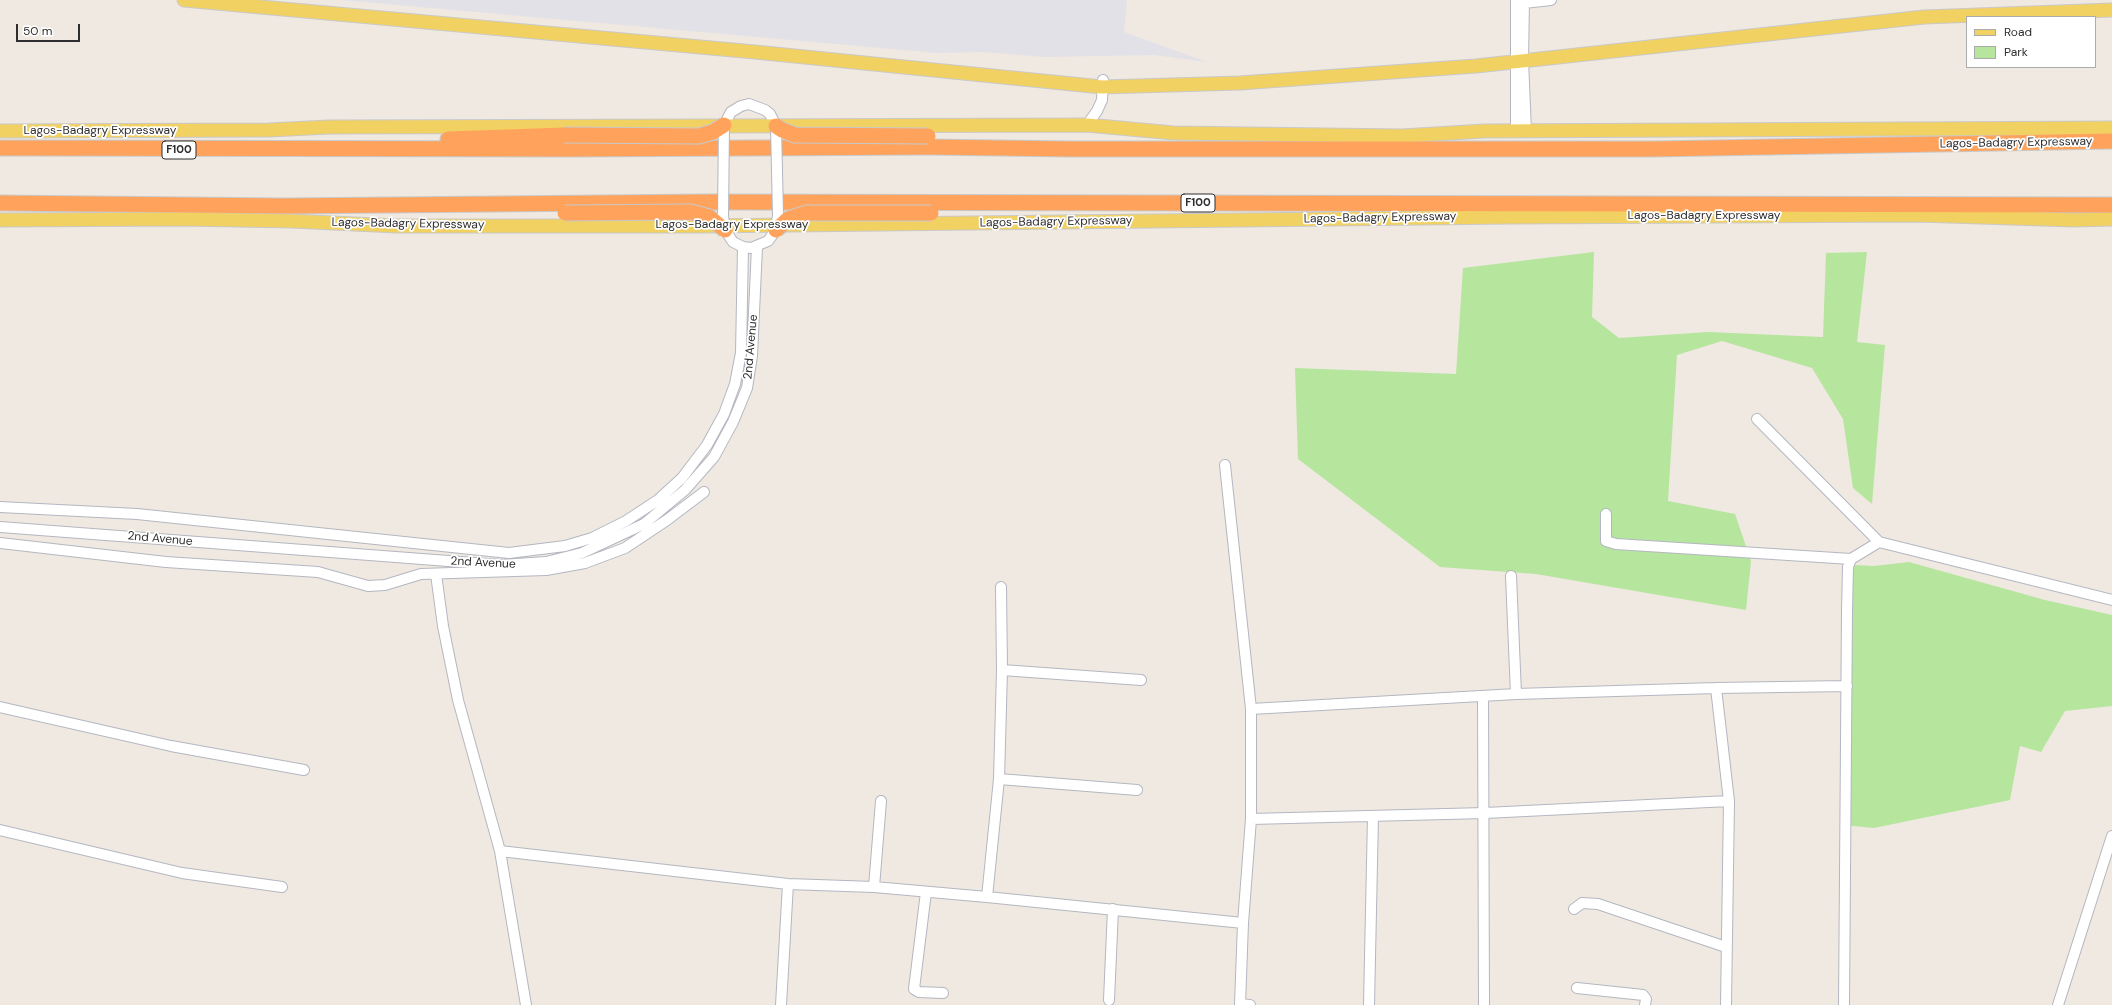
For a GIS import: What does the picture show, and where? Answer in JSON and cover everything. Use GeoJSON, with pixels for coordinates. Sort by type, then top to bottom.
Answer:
{"type":"FeatureCollection","features":[{"type":"Feature","properties":{"kind":"highway"},"geometry":{"type":"LineString","coordinates":[[299,149],[410,141],[564,136],[699,136],[713,132],[724,125]]}},
{"type":"Feature","properties":{"kind":"highway"},"geometry":{"type":"LineString","coordinates":[[776,126],[795,135],[1069,139],[1245,149]]}},
{"type":"Feature","properties":{"kind":"highway","name":"Lagos-Badagry Expressway"},"geometry":{"type":"LineString","coordinates":[[0,148],[572,150],[930,147],[1069,149],[1653,149],[2112,141]]}},
{"type":"Feature","properties":{"kind":"highway","name":"Lagos-Badagry Expressway"},"geometry":{"type":"LineString","coordinates":[[0,203],[283,206],[698,202],[919,204],[1264,202],[2112,205]]}},
{"type":"Feature","properties":{"kind":"highway"},"geometry":{"type":"LineString","coordinates":[[776,230],[788,219],[806,213],[1072,211],[1264,202]]}},
{"type":"Feature","properties":{"kind":"highway"},"geometry":{"type":"LineString","coordinates":[[283,206],[402,213],[691,212],[709,217],[725,230]]}},
{"type":"Feature","properties":{"kind":"main road"},"geometry":{"type":"LineString","coordinates":[[184,0],[1102,84],[1240,83],[1924,17],[2111,5]]}},
{"type":"Feature","properties":{"kind":"main road"},"geometry":{"type":"LineString","coordinates":[[241,0],[748,45],[1102,84]]}},
{"type":"Feature","properties":{"kind":"main road","name":"Lagos-Badagry Expressway"},"geometry":{"type":"LineString","coordinates":[[0,131],[269,130],[328,127],[1087,125],[1174,133],[1402,136],[1453,131],[2112,128]]}},
{"type":"Feature","properties":{"kind":"main road","name":"Lagos-Badagry Expressway"},"geometry":{"type":"LineString","coordinates":[[0,220],[234,220],[410,226],[702,226],[1535,217],[1918,215],[2074,220],[2112,219]]}},
{"type":"Feature","properties":{"kind":"street"},"geometry":{"type":"LineString","coordinates":[[1521,131],[1519,57],[1521,1],[1551,0]]}},
{"type":"Feature","properties":{"kind":"street"},"geometry":{"type":"LineString","coordinates":[[1087,125],[1099,105],[1102,84]]}},
{"type":"Feature","properties":{"kind":"street"},"geometry":{"type":"LineString","coordinates":[[749,104],[765,110],[776,126],[778,215],[776,230],[768,241],[757,246],[743,247],[733,242],[725,230],[723,216],[724,125],[731,112],[749,104]]}},
{"type":"Feature","properties":{"kind":"street","name":"2nd Avenue"},"geometry":{"type":"LineString","coordinates":[[0,527],[501,565],[526,564],[582,553],[611,541],[644,524],[685,490],[714,457],[733,422],[747,388],[752,356],[757,246]]}},
{"type":"Feature","properties":{"kind":"street","name":"2nd Avenue"},"geometry":{"type":"LineString","coordinates":[[0,507],[137,514],[508,553],[565,546],[592,538],[626,521],[658,500],[682,478],[707,445],[724,414],[735,384],[741,354],[743,247]]}},
{"type":"Feature","properties":{"kind":"street"},"geometry":{"type":"LineString","coordinates":[[1757,419],[1878,542],[2112,600]]}},
{"type":"Feature","properties":{"kind":"street"},"geometry":{"type":"LineString","coordinates":[[1225,465],[1251,709],[1251,818],[1243,923],[1243,1005]]}},
{"type":"Feature","properties":{"kind":"street"},"geometry":{"type":"LineString","coordinates":[[0,542],[166,562],[318,572],[368,586],[386,585],[406,577],[421,574],[546,570],[585,563],[625,548],[667,520],[704,492]]}},
{"type":"Feature","properties":{"kind":"street"},"geometry":{"type":"LineString","coordinates":[[1606,514],[1606,542],[1616,544],[1851,559],[1878,542]]}},
{"type":"Feature","properties":{"kind":"street"},"geometry":{"type":"LineString","coordinates":[[1844,1005],[1848,567],[1851,559]]}},
{"type":"Feature","properties":{"kind":"street"},"geometry":{"type":"LineString","coordinates":[[436,574],[443,626],[458,700],[500,851],[526,1005]]}},
{"type":"Feature","properties":{"kind":"street"},"geometry":{"type":"LineString","coordinates":[[1511,576],[1516,694]]}},
{"type":"Feature","properties":{"kind":"street"},"geometry":{"type":"LineString","coordinates":[[987,897],[999,779],[1002,670],[1001,587]]}},
{"type":"Feature","properties":{"kind":"street"},"geometry":{"type":"LineString","coordinates":[[1002,670],[1141,680]]}},
{"type":"Feature","properties":{"kind":"street"},"geometry":{"type":"LineString","coordinates":[[1251,709],[1516,694],[1847,686]]}},
{"type":"Feature","properties":{"kind":"street"},"geometry":{"type":"LineString","coordinates":[[1716,688],[1729,801],[1726,1005]]}},
{"type":"Feature","properties":{"kind":"street"},"geometry":{"type":"LineString","coordinates":[[1483,696],[1485,813],[1484,1005]]}},
{"type":"Feature","properties":{"kind":"street"},"geometry":{"type":"LineString","coordinates":[[0,707],[171,746],[304,770]]}},
{"type":"Feature","properties":{"kind":"street"},"geometry":{"type":"LineString","coordinates":[[999,779],[1137,790]]}},
{"type":"Feature","properties":{"kind":"street"},"geometry":{"type":"LineString","coordinates":[[874,887],[880,801]]}},
{"type":"Feature","properties":{"kind":"street"},"geometry":{"type":"LineString","coordinates":[[1251,818],[1485,813],[1729,801]]}},
{"type":"Feature","properties":{"kind":"street"},"geometry":{"type":"LineString","coordinates":[[1369,1005],[1373,816]]}},
{"type":"Feature","properties":{"kind":"street"},"geometry":{"type":"LineString","coordinates":[[0,830],[182,873],[282,887]]}},
{"type":"Feature","properties":{"kind":"street"},"geometry":{"type":"LineString","coordinates":[[2058,1005],[2112,836]]}},
{"type":"Feature","properties":{"kind":"street"},"geometry":{"type":"LineString","coordinates":[[500,851],[788,884],[874,887],[1113,909],[1243,923]]}},
{"type":"Feature","properties":{"kind":"street"},"geometry":{"type":"LineString","coordinates":[[781,1005],[788,884]]}},
{"type":"Feature","properties":{"kind":"street"},"geometry":{"type":"LineString","coordinates":[[926,892],[914,988],[919,992],[943,993]]}},
{"type":"Feature","properties":{"kind":"street"},"geometry":{"type":"LineString","coordinates":[[1574,909],[1582,903],[1598,904],[1726,947]]}},
{"type":"Feature","properties":{"kind":"street"},"geometry":{"type":"LineString","coordinates":[[1109,1000],[1113,909]]}},
{"type":"Feature","properties":{"kind":"street"},"geometry":{"type":"LineString","coordinates":[[1576,988],[1643,995],[1646,999],[1645,1005]]}},
{"type":"Feature","properties":{"kind":"shaded area"},"geometry":{"type":"Polygon","coordinates":[[[341,0],[1127,0],[1124,32],[1207,62],[1154,55],[1044,57],[984,52],[937,53],[341,0]]]}},
{"type":"Feature","properties":{"kind":"green space"},"geometry":{"type":"Polygon","coordinates":[[[1594,252],[1592,317],[1619,338],[1708,332],[1823,337],[1826,253],[1867,252],[1857,342],[1885,345],[1872,504],[1853,488],[1843,419],[1812,368],[1722,341],[1677,355],[1668,501],[1735,514],[1751,561],[1746,610],[1536,574],[1440,567],[1298,459],[1295,368],[1456,374],[1463,268],[1594,252]]]}},
{"type":"Feature","properties":{"kind":"green space"},"geometry":{"type":"Polygon","coordinates":[[[1909,562],[2045,600],[2112,615],[2112,706],[2065,711],[2041,752],[2020,746],[2010,800],[1874,828],[1842,825],[1843,692],[1854,565],[1874,566],[1909,562]]]}}]}
